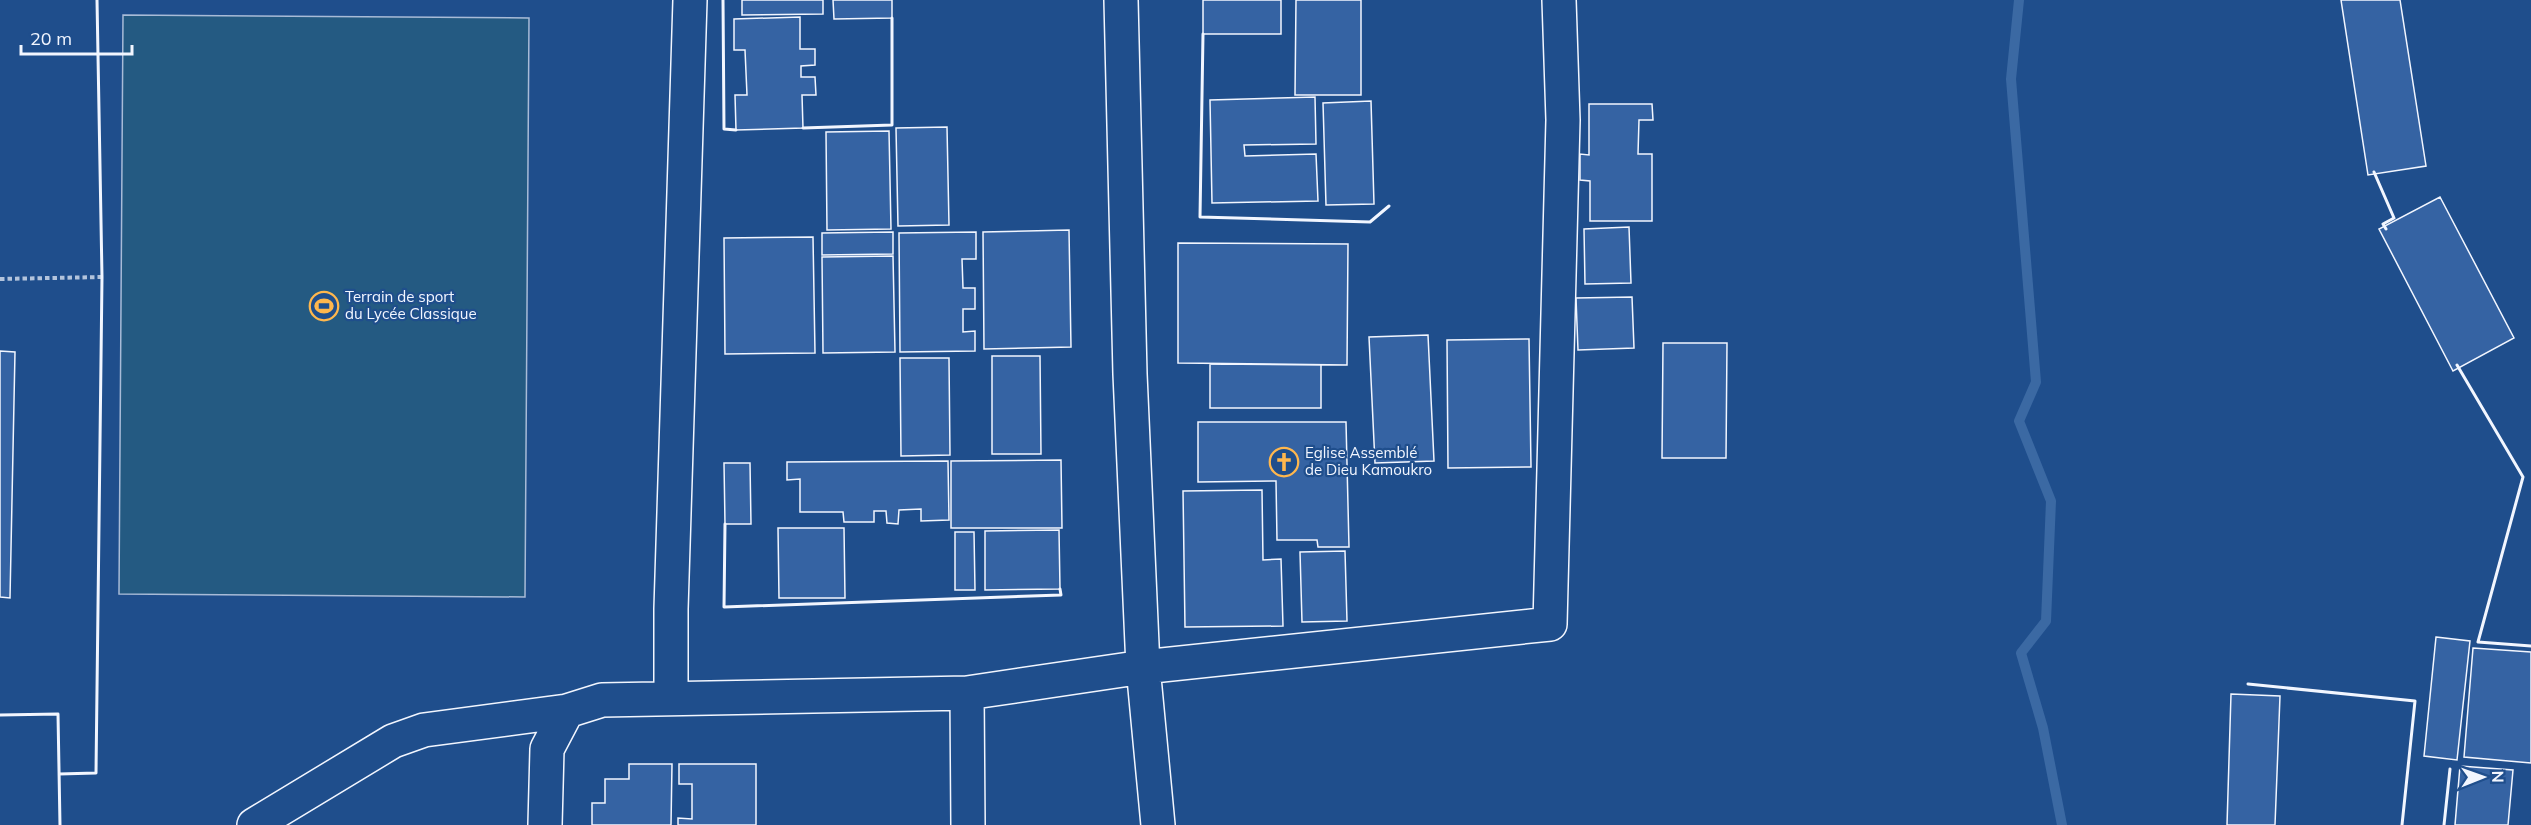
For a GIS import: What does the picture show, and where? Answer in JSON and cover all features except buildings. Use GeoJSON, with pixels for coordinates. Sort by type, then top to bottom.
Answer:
{"type":"FeatureCollection","features":[{"type":"Feature","properties":{"kind":"street"},"geometry":{"type":"LineString","coordinates":[[671,697],[671,597],[690,0]]}},
{"type":"Feature","properties":{"kind":"street"},"geometry":{"type":"LineString","coordinates":[[1121,0],[1130,374],[1143,667],[1158,825]]}},
{"type":"Feature","properties":{"kind":"street"},"geometry":{"type":"LineString","coordinates":[[254,825],[393,741],[424,730],[567,711],[602,700],[967,693],[1143,667],[1551,624],[1562,131],[1559,0]]}},
{"type":"Feature","properties":{"kind":"street"},"geometry":{"type":"LineString","coordinates":[[967,693],[968,825]]}},
{"type":"Feature","properties":{"kind":"street"},"geometry":{"type":"LineString","coordinates":[[544,825],[547,749],[567,711]]}},
{"type":"Feature","properties":{"kind":"path"},"geometry":{"type":"LineString","coordinates":[[0,279],[102,277]]}},
{"type":"Feature","properties":{"kind":"shaded area","name":"Terrain de sport du Lycée Classique"},"geometry":{"type":"Polygon","coordinates":[[[123,15],[529,18],[525,597],[119,594],[123,15]]]}},
{"type":"Feature","properties":{"kind":"waterway"},"geometry":{"type":"LineString","coordinates":[[2019,0],[2011,79],[2036,382],[2019,421],[2051,501],[2046,621],[2021,653],[2043,728],[2062,825]]}},
{"type":"Feature","properties":{"kind":"wall"},"geometry":{"type":"LineString","coordinates":[[59,774],[96,773],[102,277],[97,0]]}},
{"type":"Feature","properties":{"kind":"wall"},"geometry":{"type":"LineString","coordinates":[[723,0],[724,129],[736,130]]}},
{"type":"Feature","properties":{"kind":"wall"},"geometry":{"type":"LineString","coordinates":[[803,128],[892,125],[892,18]]}},
{"type":"Feature","properties":{"kind":"wall"},"geometry":{"type":"LineString","coordinates":[[1203,34],[1200,217],[1370,222],[1389,206]]}},
{"type":"Feature","properties":{"kind":"wall"},"geometry":{"type":"LineString","coordinates":[[2374,172],[2394,218],[2383,224],[2386,229]]}},
{"type":"Feature","properties":{"kind":"wall"},"geometry":{"type":"LineString","coordinates":[[2457,365],[2523,477],[2478,642],[2531,646]]}},
{"type":"Feature","properties":{"kind":"wall"},"geometry":{"type":"LineString","coordinates":[[725,524],[724,607],[1061,595],[1060,589]]}},
{"type":"Feature","properties":{"kind":"wall"},"geometry":{"type":"LineString","coordinates":[[2248,684],[2415,701],[2402,825]]}},
{"type":"Feature","properties":{"kind":"wall"},"geometry":{"type":"LineString","coordinates":[[0,715],[58,714],[60,825]]}},
{"type":"Feature","properties":{"kind":"wall"},"geometry":{"type":"LineString","coordinates":[[2444,825],[2450,769]]}},
{"type":"Feature","properties":{"kind":"place","name":"Terrain de sport du Lycée Classique"},"geometry":{"type":"Point","coordinates":[324,306]}},
{"type":"Feature","properties":{"kind":"place","name":"Eglise Assemblé de Dieu Kamoukro"},"geometry":{"type":"Point","coordinates":[1284,462]}}]}
